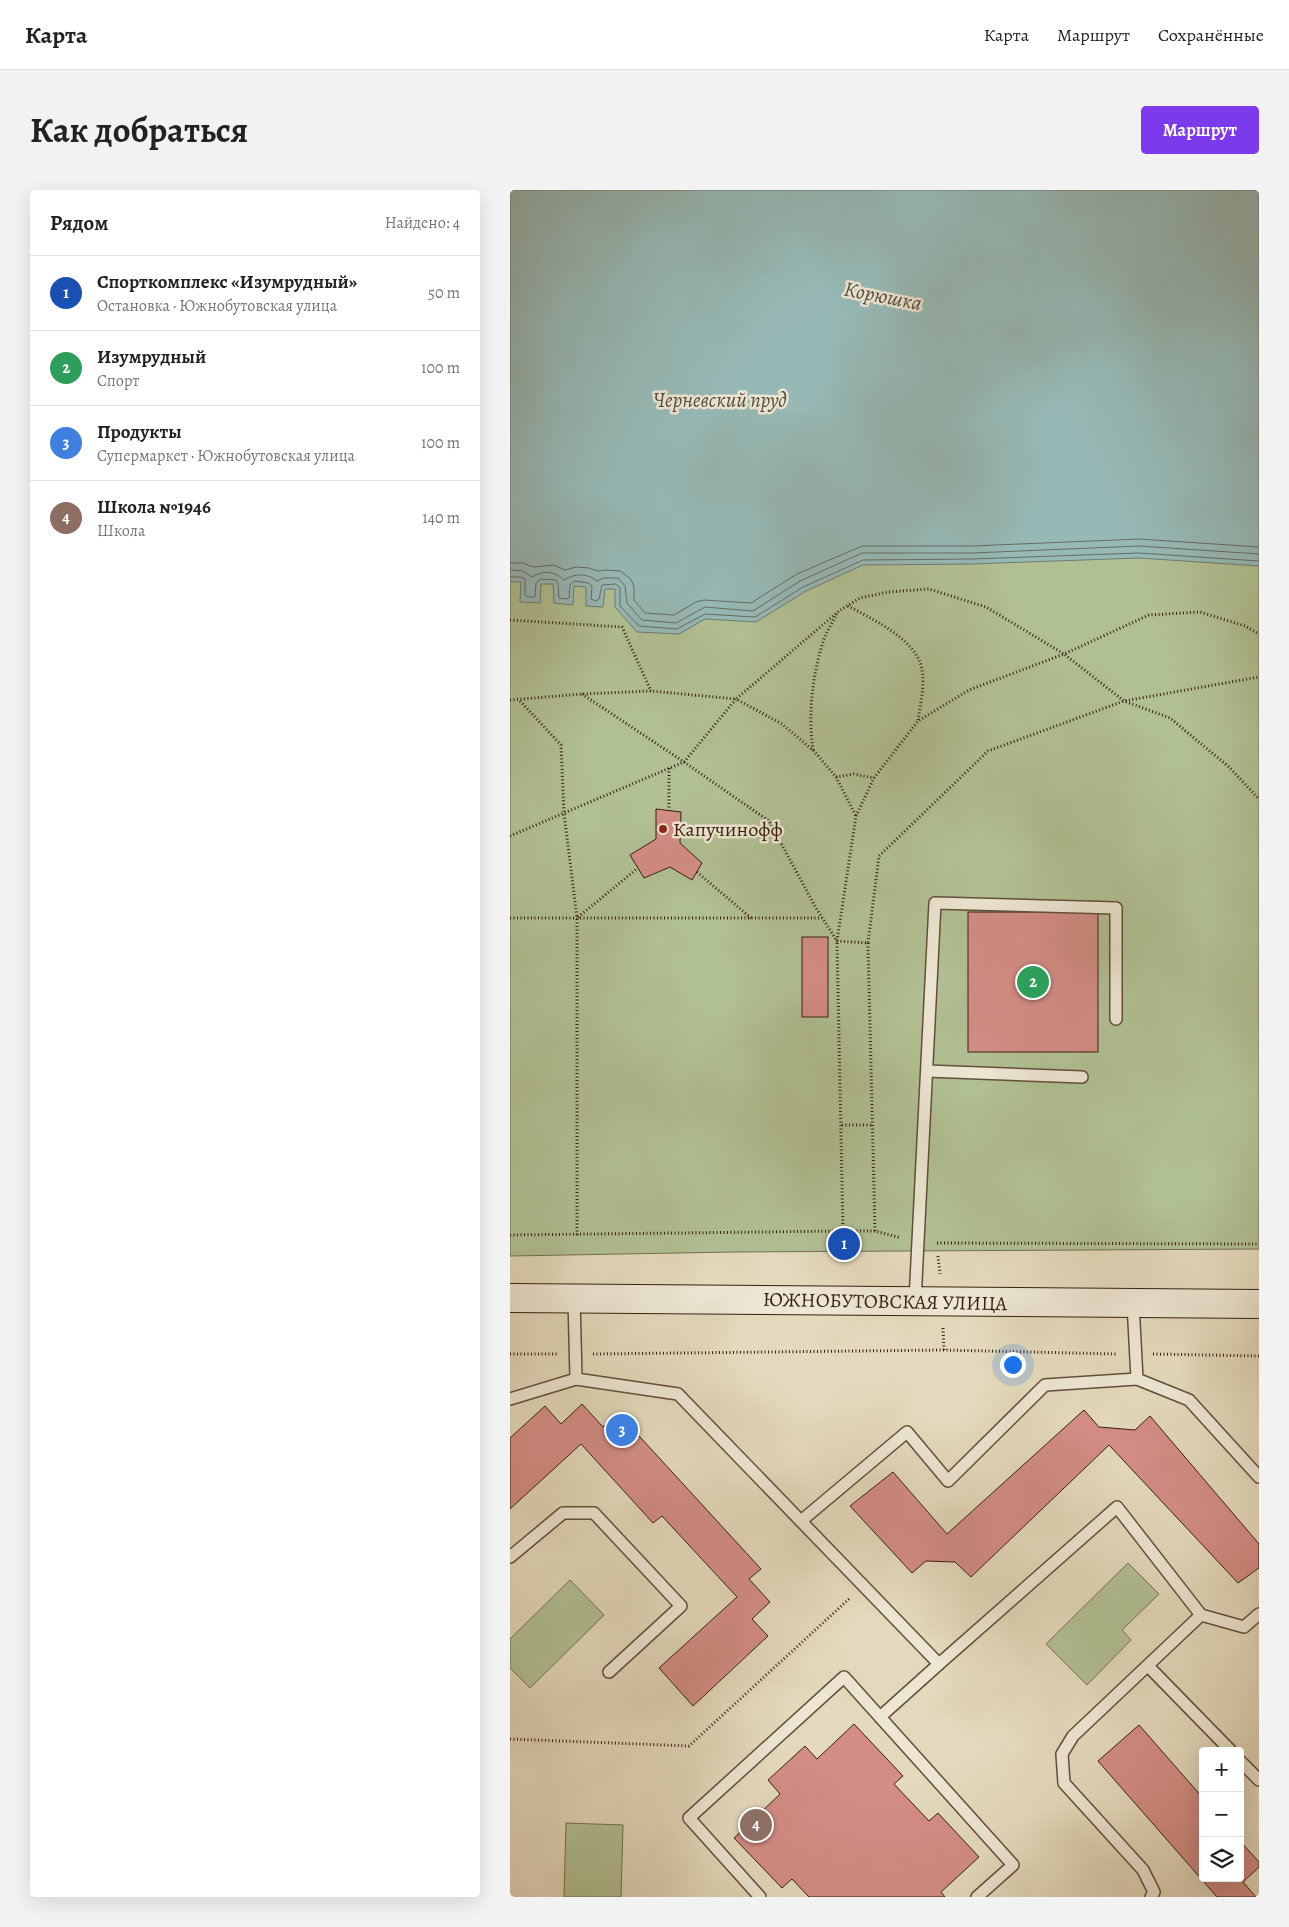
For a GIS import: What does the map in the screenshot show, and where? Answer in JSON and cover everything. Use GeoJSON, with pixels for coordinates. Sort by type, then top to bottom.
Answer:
{"type":"FeatureCollection","features":[{"type":"Feature","properties":{"kind":"street","name":"ЮЖНОБУТОВСКАЯ УЛИЦА"},"geometry":{"type":"LineString","coordinates":[[510,1298],[1259,1304]]}},
{"type":"Feature","properties":{"kind":"lane"},"geometry":{"type":"LineString","coordinates":[[915,1301],[935,903],[1116,908],[1116,1018]]}},
{"type":"Feature","properties":{"kind":"lane"},"geometry":{"type":"LineString","coordinates":[[927,1071],[1082,1077]]}},
{"type":"Feature","properties":{"kind":"lane"},"geometry":{"type":"LineString","coordinates":[[574,1298],[576,1379]]}},
{"type":"Feature","properties":{"kind":"lane"},"geometry":{"type":"LineString","coordinates":[[1133,1303],[1137,1379]]}},
{"type":"Feature","properties":{"kind":"lane"},"geometry":{"type":"LineString","coordinates":[[510,1400],[576,1379],[678,1394],[939,1664]]}},
{"type":"Feature","properties":{"kind":"lane"},"geometry":{"type":"LineString","coordinates":[[801,1521],[907,1432],[948,1481],[1045,1385],[1137,1379],[1189,1400],[1259,1477]]}},
{"type":"Feature","properties":{"kind":"lane"},"geometry":{"type":"LineString","coordinates":[[880,1717],[1116,1507],[1201,1616],[1244,1627],[1259,1614]]}},
{"type":"Feature","properties":{"kind":"lane"},"geometry":{"type":"LineString","coordinates":[[510,1557],[563,1512],[594,1512],[681,1606],[609,1672]]}},
{"type":"Feature","properties":{"kind":"lane"},"geometry":{"type":"LineString","coordinates":[[1151,1897],[1154,1892],[1143,1870],[1064,1783],[1062,1754],[1073,1736],[1201,1616]]}},
{"type":"Feature","properties":{"kind":"lane"},"geometry":{"type":"LineString","coordinates":[[1148,1666],[1227,1747]]}},
{"type":"Feature","properties":{"kind":"lane"},"geometry":{"type":"LineString","coordinates":[[760,1897],[689,1818],[844,1677],[1013,1865],[977,1897]]}},
{"type":"Feature","properties":{"kind":"lane"},"geometry":{"type":"LineString","coordinates":[[1244,1765],[1259,1780]]}},
{"type":"Feature","properties":{"kind":"path"},"geometry":{"type":"LineString","coordinates":[[510,836],[684,762],[736,699],[839,611],[860,598],[888,592],[929,589],[986,607],[1064,654],[1124,701],[1170,718],[1229,766],[1258,796]]}},
{"type":"Feature","properties":{"kind":"path"},"geometry":{"type":"LineString","coordinates":[[847,606],[884,626],[905,642],[919,657],[923,671],[918,721]]}},
{"type":"Feature","properties":{"kind":"path"},"geometry":{"type":"LineString","coordinates":[[814,751],[810,726],[814,682],[823,641],[839,611]]}},
{"type":"Feature","properties":{"kind":"path"},"geometry":{"type":"LineString","coordinates":[[844,1231],[838,941],[856,816],[874,778],[918,721],[969,690],[1064,654],[1150,615],[1200,612],[1246,626],[1259,634]]}},
{"type":"Feature","properties":{"kind":"path"},"geometry":{"type":"LineString","coordinates":[[510,620],[622,627],[651,691]]}},
{"type":"Feature","properties":{"kind":"path"},"geometry":{"type":"LineString","coordinates":[[875,1231],[868,943],[880,856],[988,751],[1124,701],[1259,677]]}},
{"type":"Feature","properties":{"kind":"path"},"geometry":{"type":"LineString","coordinates":[[510,700],[520,701],[582,694],[651,691],[736,699],[782,724],[814,751],[836,777],[856,816]]}},
{"type":"Feature","properties":{"kind":"path"},"geometry":{"type":"LineString","coordinates":[[582,694],[684,762],[769,822],[838,941]]}},
{"type":"Feature","properties":{"kind":"path"},"geometry":{"type":"LineString","coordinates":[[520,701],[561,745],[564,813],[577,918],[577,1235]]}},
{"type":"Feature","properties":{"kind":"path"},"geometry":{"type":"LineString","coordinates":[[669,811],[670,768]]}},
{"type":"Feature","properties":{"kind":"path"},"geometry":{"type":"LineString","coordinates":[[836,777],[854,774],[874,778]]}},
{"type":"Feature","properties":{"kind":"path"},"geometry":{"type":"LineString","coordinates":[[577,918],[638,868]]}},
{"type":"Feature","properties":{"kind":"path"},"geometry":{"type":"LineString","coordinates":[[697,872],[751,918]]}},
{"type":"Feature","properties":{"kind":"path"},"geometry":{"type":"LineString","coordinates":[[510,918],[823,918]]}},
{"type":"Feature","properties":{"kind":"path"},"geometry":{"type":"LineString","coordinates":[[838,941],[868,943]]}},
{"type":"Feature","properties":{"kind":"path"},"geometry":{"type":"LineString","coordinates":[[842,1125],[873,1125]]}},
{"type":"Feature","properties":{"kind":"path"},"geometry":{"type":"LineString","coordinates":[[510,1235],[875,1231],[919,1243],[1259,1244]]}},
{"type":"Feature","properties":{"kind":"path"},"geometry":{"type":"LineString","coordinates":[[510,1354],[944,1350],[1259,1356]]}},
{"type":"Feature","properties":{"kind":"path"},"geometry":{"type":"LineString","coordinates":[[510,1739],[689,1746],[864,1586]]}},
{"type":"Feature","properties":{"kind":"green space"},"geometry":{"type":"Polygon","coordinates":[[[510,190],[1259,190],[1259,1249],[733,1252],[510,1256],[510,190]]]}},
{"type":"Feature","properties":{"kind":"green space"},"geometry":{"type":"Polygon","coordinates":[[[1128,1563],[1159,1594],[1122,1630],[1131,1640],[1087,1685],[1046,1644],[1128,1563]]]}},
{"type":"Feature","properties":{"kind":"green space"},"geometry":{"type":"Polygon","coordinates":[[[570,1580],[604,1615],[530,1688],[510,1668],[510,1639],[570,1580]]]}},
{"type":"Feature","properties":{"kind":"green space"},"geometry":{"type":"Polygon","coordinates":[[[566,1823],[623,1825],[621,1897],[564,1897],[566,1823]]]}},
{"type":"Feature","properties":{"kind":"water","name":"Черневский пруд"},"geometry":{"type":"Polygon","coordinates":[[[510,190],[1259,190],[1259,566],[1139,558],[972,564],[863,565],[806,591],[756,622],[705,619],[679,634],[637,632],[615,607],[615,589],[605,589],[603,607],[586,606],[586,587],[574,586],[573,605],[554,603],[553,584],[541,584],[540,603],[520,602],[521,582],[510,582],[510,190]]]}},
{"type":"Feature","properties":{"kind":"building"},"geometry":{"type":"Polygon","coordinates":[[[656,809],[681,812],[680,843],[702,863],[692,880],[670,867],[644,878],[630,855],[656,839],[656,809]]]}},
{"type":"Feature","properties":{"kind":"building"},"geometry":{"type":"Polygon","coordinates":[[[968,912],[1098,912],[1098,1052],[968,1052],[968,912]]]}},
{"type":"Feature","properties":{"kind":"building"},"geometry":{"type":"Polygon","coordinates":[[[802,937],[828,937],[828,1017],[802,1017],[802,937]]]}},
{"type":"Feature","properties":{"kind":"building"},"geometry":{"type":"Polygon","coordinates":[[[582,1404],[603,1427],[618,1413],[761,1569],[749,1579],[770,1602],[752,1619],[768,1636],[693,1706],[659,1668],[737,1597],[662,1516],[653,1523],[581,1444],[510,1509],[510,1438],[545,1406],[561,1424],[582,1404]]]}},
{"type":"Feature","properties":{"kind":"building"},"geometry":{"type":"Polygon","coordinates":[[[1084,1410],[1099,1427],[1135,1430],[1150,1416],[1259,1544],[1259,1568],[1238,1583],[1109,1445],[971,1577],[955,1562],[926,1561],[912,1573],[850,1506],[893,1472],[947,1534],[1084,1410]]]}},
{"type":"Feature","properties":{"kind":"building"},"geometry":{"type":"Polygon","coordinates":[[[854,1724],[903,1776],[894,1784],[929,1821],[938,1813],[979,1857],[941,1892],[945,1897],[809,1897],[792,1879],[782,1888],[734,1838],[780,1794],[768,1780],[805,1746],[817,1759],[854,1724]]]}},
{"type":"Feature","properties":{"kind":"building"},"geometry":{"type":"Polygon","coordinates":[[[1139,1725],[1199,1793],[1199,1876],[1098,1761],[1139,1725]]]}},
{"type":"Feature","properties":{"kind":"building"},"geometry":{"type":"Polygon","coordinates":[[[1244,1845],[1259,1862],[1259,1867],[1244,1881],[1244,1845]]]}},
{"type":"Feature","properties":{"kind":"building"},"geometry":{"type":"Polygon","coordinates":[[[1204,1882],[1243,1882],[1256,1897],[1217,1897],[1204,1882]]]}},
{"type":"Feature","properties":{"kind":"place","name":"Капучинофф"},"geometry":{"type":"Point","coordinates":[663,829]}},
{"type":"Feature","properties":{"kind":"place","name":"Изумрудный"},"geometry":{"type":"Point","coordinates":[1033,982]}},
{"type":"Feature","properties":{"kind":"place","name":"Спорткомплекс «Изумрудный»"},"geometry":{"type":"Point","coordinates":[844,1244]}},
{"type":"Feature","properties":{"kind":"place","name":"Продукты"},"geometry":{"type":"Point","coordinates":[622,1430]}},
{"type":"Feature","properties":{"kind":"place","name":"Школа №1946"},"geometry":{"type":"Point","coordinates":[756,1825]}},
{"type":"Feature","properties":{"kind":"water label","name":"Корюшка"},"geometry":{"type":"Point","coordinates":[883,296]}}]}
